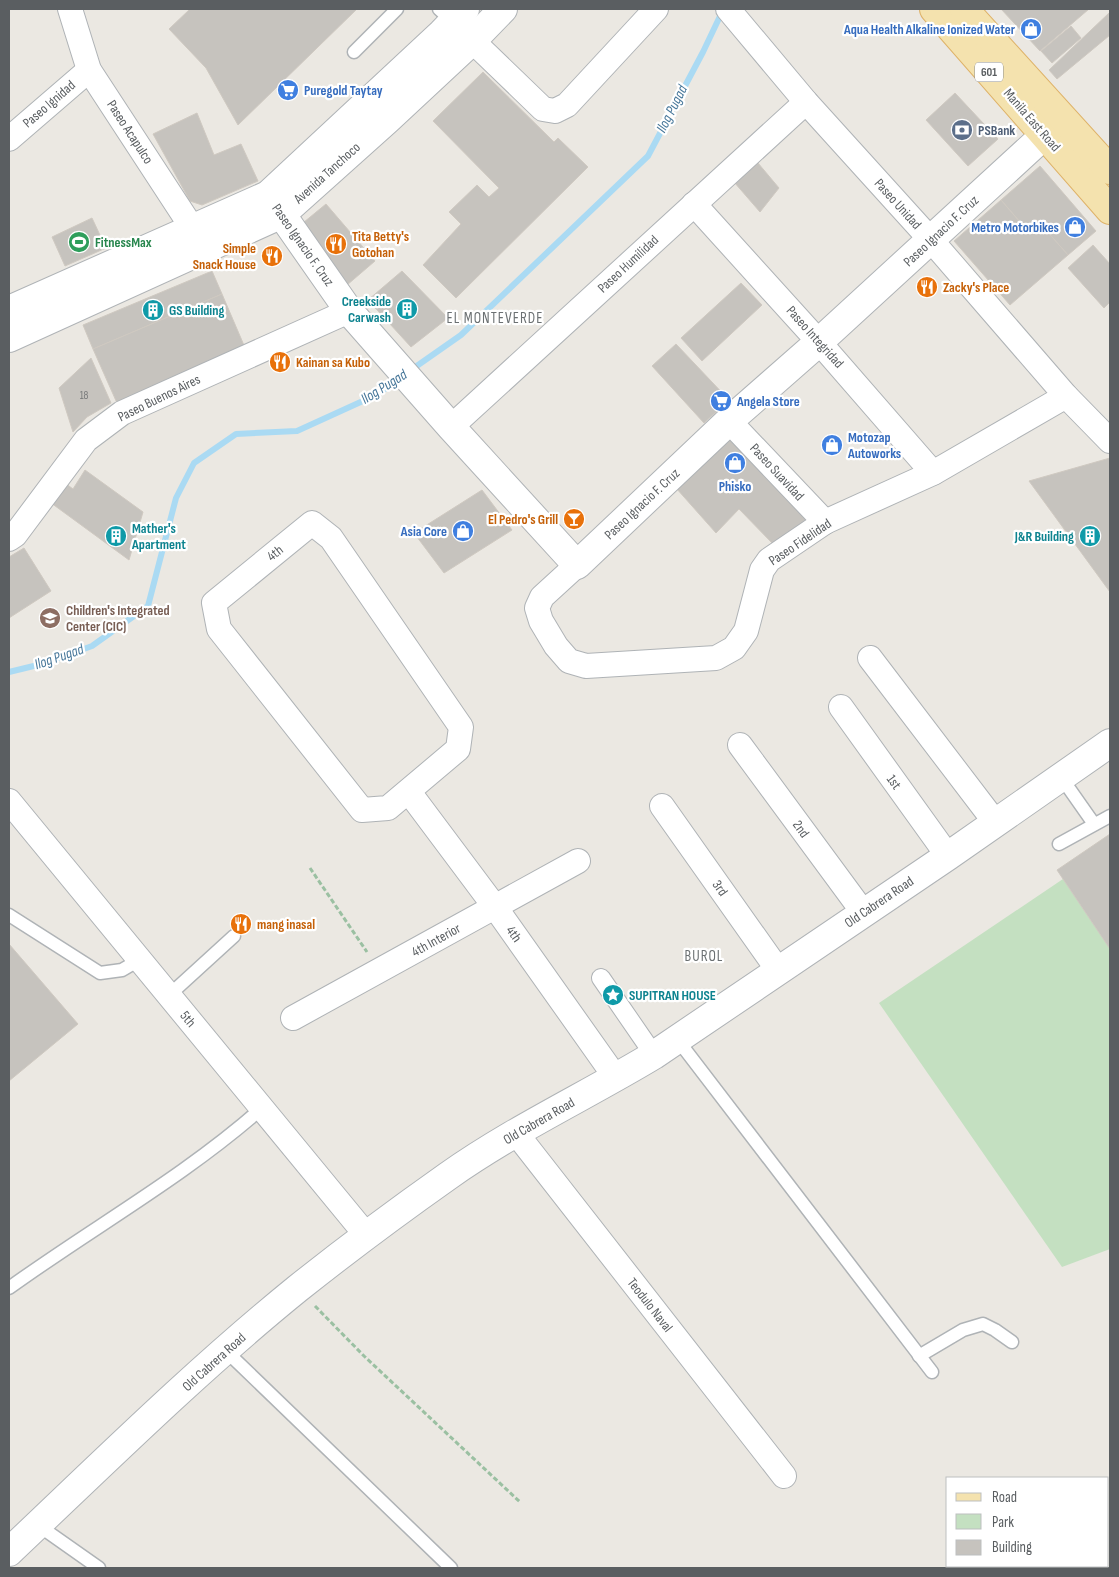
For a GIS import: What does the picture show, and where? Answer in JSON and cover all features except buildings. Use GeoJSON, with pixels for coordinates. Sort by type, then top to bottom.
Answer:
{"type":"FeatureCollection","features":[{"type":"Feature","properties":{"kind":"main road","name":"Manila East Road"},"geometry":{"type":"LineString","coordinates":[[934,9],[1054,126],[1110,170]]}},
{"type":"Feature","properties":{"kind":"main road","name":"Manila East Road"},"geometry":{"type":"LineString","coordinates":[[964,9],[1054,126],[1110,210]]}},
{"type":"Feature","properties":{"kind":"street","name":"Paseo Acapulco"},"geometry":{"type":"LineString","coordinates":[[70,9],[89,70],[198,238]]}},
{"type":"Feature","properties":{"kind":"street","name":"Avenida Tanchoco"},"geometry":{"type":"LineString","coordinates":[[9,310],[198,238],[275,204],[473,40],[503,9]]}},
{"type":"Feature","properties":{"kind":"street"},"geometry":{"type":"LineString","coordinates":[[452,13],[473,40],[543,109],[555,111],[567,105],[656,9]]}},
{"type":"Feature","properties":{"kind":"street","name":"Paseo Unidad"},"geometry":{"type":"LineString","coordinates":[[728,9],[806,102],[931,240],[1066,396],[1110,441]]}},
{"type":"Feature","properties":{"kind":"street","name":"Avenida Tanchoco"},"geometry":{"type":"LineString","coordinates":[[275,204],[452,13]]}},
{"type":"Feature","properties":{"kind":"street","name":"Paseo Ignidad"},"geometry":{"type":"LineString","coordinates":[[9,139],[89,70]]}},
{"type":"Feature","properties":{"kind":"street","name":"Paseo Humilidad"},"geometry":{"type":"LineString","coordinates":[[451,427],[806,102]]}},
{"type":"Feature","properties":{"kind":"street","name":"Paseo Ignacio F. Cruz"},"geometry":{"type":"LineString","coordinates":[[275,204],[350,311],[451,427],[577,565],[729,421],[819,342],[1054,126]]}},
{"type":"Feature","properties":{"kind":"street","name":"Paseo Integridad"},"geometry":{"type":"LineString","coordinates":[[694,204],[934,473]]}},
{"type":"Feature","properties":{"kind":"street","name":"Avenida Tanchoco"},"geometry":{"type":"LineString","coordinates":[[9,338],[198,238]]}},
{"type":"Feature","properties":{"kind":"street","name":"Paseo Buenos Aires"},"geometry":{"type":"LineString","coordinates":[[9,539],[15,535],[86,440],[122,413],[350,311]]}},
{"type":"Feature","properties":{"kind":"street","name":"Paseo Fidelidad"},"geometry":{"type":"LineString","coordinates":[[577,565],[542,597],[537,608],[541,621],[556,646],[569,661],[586,666],[716,658],[734,648],[746,631],[762,570],[769,560],[825,522],[934,473],[1066,396]]}},
{"type":"Feature","properties":{"kind":"street","name":"Paseo Suavidad"},"geometry":{"type":"LineString","coordinates":[[729,421],[825,522]]}},
{"type":"Feature","properties":{"kind":"street","name":"4th"},"geometry":{"type":"LineString","coordinates":[[312,523],[331,538],[461,727],[458,749],[409,792],[388,808],[362,810],[220,629],[214,603],[312,523]]}},
{"type":"Feature","properties":{"kind":"street"},"geometry":{"type":"LineString","coordinates":[[870,658],[995,822]]}},
{"type":"Feature","properties":{"kind":"street","name":"1st"},"geometry":{"type":"LineString","coordinates":[[841,708],[948,856]]}},
{"type":"Feature","properties":{"kind":"street","name":"Old Cabrera Road"},"geometry":{"type":"LineString","coordinates":[[9,1552],[226,1350],[298,1289],[450,1175],[516,1133],[654,1055],[948,856],[1110,743]]}},
{"type":"Feature","properties":{"kind":"street","name":"2nd"},"geometry":{"type":"LineString","coordinates":[[740,745],[863,912]]}},
{"type":"Feature","properties":{"kind":"street","name":"4th"},"geometry":{"type":"LineString","coordinates":[[409,792],[496,907],[616,1078]]}},
{"type":"Feature","properties":{"kind":"street","name":"5th"},"geometry":{"type":"LineString","coordinates":[[9,801],[367,1236]]}},
{"type":"Feature","properties":{"kind":"street","name":"3rd"},"geometry":{"type":"LineString","coordinates":[[662,806],[778,970]]}},
{"type":"Feature","properties":{"kind":"street","name":"4th Interior"},"geometry":{"type":"LineString","coordinates":[[293,1018],[578,861]]}},
{"type":"Feature","properties":{"kind":"street"},"geometry":{"type":"LineString","coordinates":[[601,978],[654,1055]]}},
{"type":"Feature","properties":{"kind":"street","name":"Teodulo Naval"},"geometry":{"type":"LineString","coordinates":[[516,1133],[784,1476]]}},
{"type":"Feature","properties":{"kind":"lane"},"geometry":{"type":"LineString","coordinates":[[354,52],[397,9]]}},
{"type":"Feature","properties":{"kind":"lane"},"geometry":{"type":"LineString","coordinates":[[1061,777],[1094,824]]}},
{"type":"Feature","properties":{"kind":"lane"},"geometry":{"type":"LineString","coordinates":[[1059,844],[1110,816]]}},
{"type":"Feature","properties":{"kind":"lane"},"geometry":{"type":"LineString","coordinates":[[9,915],[100,973],[122,970],[139,960]]}},
{"type":"Feature","properties":{"kind":"lane"},"geometry":{"type":"LineString","coordinates":[[170,997],[177,988],[234,936]]}},
{"type":"Feature","properties":{"kind":"lane"},"geometry":{"type":"LineString","coordinates":[[677,1039],[932,1372]]}},
{"type":"Feature","properties":{"kind":"lane"},"geometry":{"type":"LineString","coordinates":[[9,1288],[168,1180],[262,1108]]}},
{"type":"Feature","properties":{"kind":"lane"},"geometry":{"type":"LineString","coordinates":[[919,1356],[963,1330],[983,1324],[1012,1342]]}},
{"type":"Feature","properties":{"kind":"lane"},"geometry":{"type":"LineString","coordinates":[[226,1350],[450,1568]]}},
{"type":"Feature","properties":{"kind":"lane"},"geometry":{"type":"LineString","coordinates":[[38,1525],[98,1568]]}},
{"type":"Feature","properties":{"kind":"path"},"geometry":{"type":"LineString","coordinates":[[310,868],[380,971]]}},
{"type":"Feature","properties":{"kind":"path"},"geometry":{"type":"LineString","coordinates":[[298,1289],[364,1356],[520,1502]]}},
{"type":"Feature","properties":{"kind":"green space"},"geometry":{"type":"Polygon","coordinates":[[[1063,879],[1110,949],[1110,1249],[1062,1267],[879,1003],[1063,879]]]}},
{"type":"Feature","properties":{"kind":"waterway","name":"Ilog Pugad"},"geometry":{"type":"LineString","coordinates":[[411,370],[461,335],[648,156],[722,12]]}},
{"type":"Feature","properties":{"kind":"waterway","name":"Ilog Pugad"},"geometry":{"type":"LineString","coordinates":[[9,672],[46,663],[92,646],[148,606],[176,498],[194,463],[236,434],[297,431],[376,395],[401,378]]}},
{"type":"Feature","properties":{"kind":"place","name":"Aqua Health Alkaline Ionized Water"},"geometry":{"type":"Point","coordinates":[1031,29]}},
{"type":"Feature","properties":{"kind":"place","name":"Puregold Taytay"},"geometry":{"type":"Point","coordinates":[288,90]}},
{"type":"Feature","properties":{"kind":"place","name":"PSBank"},"geometry":{"type":"Point","coordinates":[962,130]}},
{"type":"Feature","properties":{"kind":"place","name":"Metro Motorbikes"},"geometry":{"type":"Point","coordinates":[1075,227]}},
{"type":"Feature","properties":{"kind":"place","name":"FitnessMax"},"geometry":{"type":"Point","coordinates":[79,242]}},
{"type":"Feature","properties":{"kind":"place","name":"Tita Betty's Gotohan"},"geometry":{"type":"Point","coordinates":[336,244]}},
{"type":"Feature","properties":{"kind":"place","name":"Simple Snack House"},"geometry":{"type":"Point","coordinates":[272,256]}},
{"type":"Feature","properties":{"kind":"place","name":"Zacky's Place"},"geometry":{"type":"Point","coordinates":[927,287]}},
{"type":"Feature","properties":{"kind":"place","name":"Creekside Carwash"},"geometry":{"type":"Point","coordinates":[407,309]}},
{"type":"Feature","properties":{"kind":"place","name":"GS Building"},"geometry":{"type":"Point","coordinates":[153,310]}},
{"type":"Feature","properties":{"kind":"place","name":"Kainan sa Kubo"},"geometry":{"type":"Point","coordinates":[280,362]}},
{"type":"Feature","properties":{"kind":"place","name":"Angela Store"},"geometry":{"type":"Point","coordinates":[721,401]}},
{"type":"Feature","properties":{"kind":"place","name":"Motozap Autoworks"},"geometry":{"type":"Point","coordinates":[832,445]}},
{"type":"Feature","properties":{"kind":"place","name":"Phisko"},"geometry":{"type":"Point","coordinates":[735,463]}},
{"type":"Feature","properties":{"kind":"place","name":"El Pedro's Grill"},"geometry":{"type":"Point","coordinates":[574,519]}},
{"type":"Feature","properties":{"kind":"place","name":"Asia Core"},"geometry":{"type":"Point","coordinates":[463,531]}},
{"type":"Feature","properties":{"kind":"place","name":"Mather's Apartment"},"geometry":{"type":"Point","coordinates":[116,536]}},
{"type":"Feature","properties":{"kind":"place","name":"J&R Building"},"geometry":{"type":"Point","coordinates":[1090,536]}},
{"type":"Feature","properties":{"kind":"place","name":"Children's Integrated Center (CIC)"},"geometry":{"type":"Point","coordinates":[50,618]}},
{"type":"Feature","properties":{"kind":"place","name":"mang inasal"},"geometry":{"type":"Point","coordinates":[241,924]}},
{"type":"Feature","properties":{"kind":"place","name":"SUPITRAN HOUSE"},"geometry":{"type":"Point","coordinates":[613,995]}},
{"type":"Feature","properties":{"kind":"district","name":"EL MONTEVERDE"},"geometry":{"type":"Point","coordinates":[495,318]}},
{"type":"Feature","properties":{"kind":"district","name":"BUROL"},"geometry":{"type":"Point","coordinates":[704,956]}}]}
